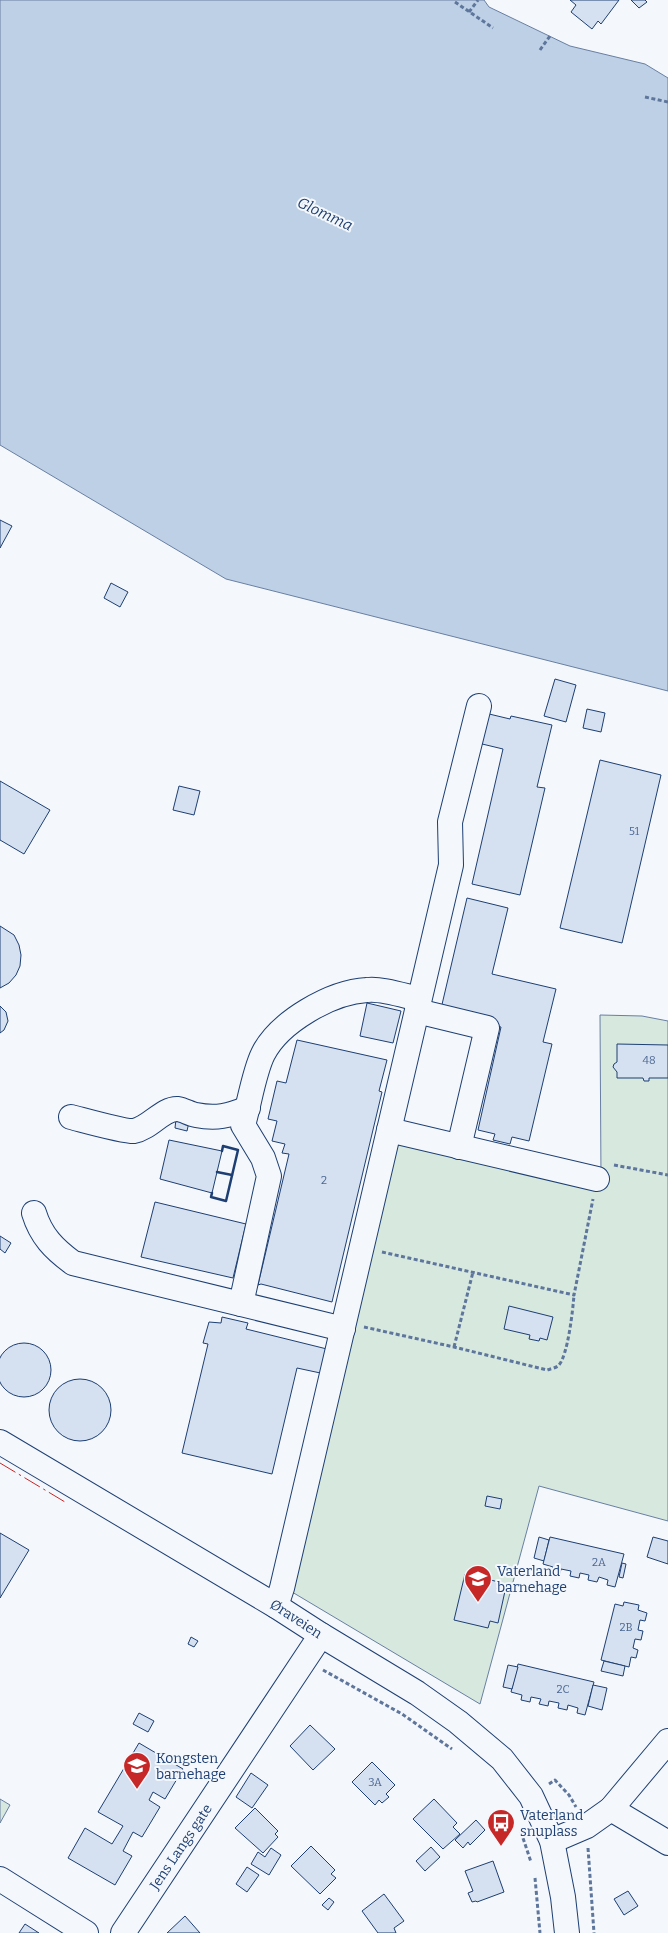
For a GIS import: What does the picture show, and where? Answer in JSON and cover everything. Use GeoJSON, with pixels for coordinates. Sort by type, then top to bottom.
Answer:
{"type":"FeatureCollection","features":[{"type":"Feature","properties":{"kind":"street"},"geometry":{"type":"LineString","coordinates":[[276,1606],[362,1247],[450,864],[450,822],[479,706]]}},
{"type":"Feature","properties":{"kind":"street"},"geometry":{"type":"LineString","coordinates":[[241,1304],[270,1176],[263,1158],[243,1125],[262,1056],[270,1042],[281,1030],[299,1016],[325,1002],[352,992],[368,989],[487,1028],[459,1147]]}},
{"type":"Feature","properties":{"kind":"street"},"geometry":{"type":"LineString","coordinates":[[71,1117],[132,1132],[152,1123],[168,1110],[177,1109],[213,1118],[230,1116],[248,1108]]}},
{"type":"Feature","properties":{"kind":"street"},"geometry":{"type":"LineString","coordinates":[[389,1130],[459,1147],[604,1172]]}},
{"type":"Feature","properties":{"kind":"street"},"geometry":{"type":"LineString","coordinates":[[34,1213],[43,1235],[57,1251],[73,1263],[241,1304],[343,1325]]}},
{"type":"Feature","properties":{"kind":"street","name":"Øraveien"},"geometry":{"type":"LineString","coordinates":[[0,1442],[276,1606],[417,1693],[458,1722],[502,1759],[531,1796],[552,1841],[563,1897],[567,1933]]}},
{"type":"Feature","properties":{"kind":"street","name":"Jens Langs gate"},"geometry":{"type":"LineString","coordinates":[[123,1933],[321,1635]]}},
{"type":"Feature","properties":{"kind":"street"},"geometry":{"type":"LineString","coordinates":[[552,1841],[587,1826],[611,1809],[668,1741]]}},
{"type":"Feature","properties":{"kind":"street"},"geometry":{"type":"LineString","coordinates":[[611,1809],[668,1843]]}},
{"type":"Feature","properties":{"kind":"street"},"geometry":{"type":"LineString","coordinates":[[0,1879],[86,1933]]}},
{"type":"Feature","properties":{"kind":"path"},"geometry":{"type":"LineString","coordinates":[[469,12],[478,0]]}},
{"type":"Feature","properties":{"kind":"path"},"geometry":{"type":"LineString","coordinates":[[455,2],[493,28]]}},
{"type":"Feature","properties":{"kind":"path"},"geometry":{"type":"LineString","coordinates":[[540,50],[550,36]]}},
{"type":"Feature","properties":{"kind":"path"},"geometry":{"type":"LineString","coordinates":[[645,97],[668,102]]}},
{"type":"Feature","properties":{"kind":"path"},"geometry":{"type":"LineString","coordinates":[[343,1325],[454,1347],[547,1370],[557,1367],[562,1360],[573,1315],[574,1294],[604,1172],[668,1175]]}},
{"type":"Feature","properties":{"kind":"path"},"geometry":{"type":"LineString","coordinates":[[362,1247],[574,1294]]}},
{"type":"Feature","properties":{"kind":"path"},"geometry":{"type":"LineString","coordinates":[[454,1347],[473,1272]]}},
{"type":"Feature","properties":{"kind":"path"},"geometry":{"type":"LineString","coordinates":[[305,1660],[402,1714],[458,1753]]}},
{"type":"Feature","properties":{"kind":"path"},"geometry":{"type":"LineString","coordinates":[[519,1826],[534,1869],[540,1933]]}},
{"type":"Feature","properties":{"kind":"shaded area"},"geometry":{"type":"Polygon","coordinates":[[[600,1015],[642,1016],[668,1021],[668,1521],[539,1486],[480,1704],[282,1586],[390,1124],[601,1179],[600,1015]]]}},
{"type":"Feature","properties":{"kind":"shaded area"},"geometry":{"type":"Polygon","coordinates":[[[0,1799],[10,1805],[0,1823],[0,1799]]]}},
{"type":"Feature","properties":{"kind":"water","name":"Glomma"},"geometry":{"type":"Polygon","coordinates":[[[0,0],[484,0],[489,7],[570,46],[645,64],[668,78],[668,691],[226,579],[0,445],[0,0]]]}},
{"type":"Feature","properties":{"kind":"building"},"geometry":{"type":"Polygon","coordinates":[[[570,0],[619,0],[601,24],[598,21],[592,29],[571,12],[576,5],[570,0]]]}},
{"type":"Feature","properties":{"kind":"building"},"geometry":{"type":"Polygon","coordinates":[[[631,0],[645,0],[647,2],[639,8],[631,0]]]}},
{"type":"Feature","properties":{"kind":"building"},"geometry":{"type":"Polygon","coordinates":[[[0,520],[12,526],[0,548],[0,520]]]}},
{"type":"Feature","properties":{"kind":"building"},"geometry":{"type":"Polygon","coordinates":[[[111,583],[128,592],[120,607],[104,598],[111,583]]]}},
{"type":"Feature","properties":{"kind":"building"},"geometry":{"type":"Polygon","coordinates":[[[555,679],[576,685],[566,722],[544,716],[555,679]]]}},
{"type":"Feature","properties":{"kind":"building"},"geometry":{"type":"Polygon","coordinates":[[[587,709],[605,713],[601,732],[583,728],[587,709]]]}},
{"type":"Feature","properties":{"kind":"building"},"geometry":{"type":"Polygon","coordinates":[[[485,713],[510,719],[511,716],[552,725],[537,787],[545,788],[520,895],[472,884],[503,749],[478,743],[485,713]]]}},
{"type":"Feature","properties":{"kind":"building"},"geometry":{"type":"Polygon","coordinates":[[[600,760],[661,775],[622,943],[560,928],[600,760]]]}},
{"type":"Feature","properties":{"kind":"building"},"geometry":{"type":"Polygon","coordinates":[[[0,781],[50,810],[24,854],[0,840],[0,781]]]}},
{"type":"Feature","properties":{"kind":"building"},"geometry":{"type":"Polygon","coordinates":[[[179,786],[200,791],[194,815],[173,810],[179,786]]]}},
{"type":"Feature","properties":{"kind":"building"},"geometry":{"type":"Polygon","coordinates":[[[467,898],[508,908],[492,974],[556,989],[543,1042],[552,1044],[529,1141],[512,1137],[510,1144],[493,1140],[495,1134],[478,1130],[501,1027],[440,1013],[467,898]]]}},
{"type":"Feature","properties":{"kind":"building"},"geometry":{"type":"Polygon","coordinates":[[[0,926],[14,935],[21,955],[20,966],[16,975],[9,983],[0,988],[0,926]]]}},
{"type":"Feature","properties":{"kind":"building"},"geometry":{"type":"Polygon","coordinates":[[[367,1003],[401,1011],[393,1043],[360,1036],[367,1003]]]}},
{"type":"Feature","properties":{"kind":"building"},"geometry":{"type":"Polygon","coordinates":[[[0,1006],[6,1012],[8,1021],[4,1030],[0,1033],[0,1006]]]}},
{"type":"Feature","properties":{"kind":"building"},"geometry":{"type":"Polygon","coordinates":[[[297,1040],[387,1060],[379,1091],[382,1092],[332,1302],[261,1284],[258,1285],[289,1154],[282,1153],[285,1144],[272,1141],[277,1121],[268,1119],[277,1081],[286,1083],[297,1040]]]}},
{"type":"Feature","properties":{"kind":"building"},"geometry":{"type":"Polygon","coordinates":[[[617,1044],[668,1045],[668,1078],[649,1078],[649,1081],[644,1081],[643,1078],[617,1078],[617,1072],[613,1067],[617,1062],[617,1044]]]}},
{"type":"Feature","properties":{"kind":"building"},"geometry":{"type":"Polygon","coordinates":[[[176,1119],[189,1122],[187,1131],[175,1128],[176,1119]]]}},
{"type":"Feature","properties":{"kind":"building"},"geometry":{"type":"Polygon","coordinates":[[[169,1140],[222,1151],[212,1193],[160,1179],[169,1140]]]}},
{"type":"Feature","properties":{"kind":"building"},"geometry":{"type":"Polygon","coordinates":[[[155,1202],[246,1224],[233,1278],[141,1257],[155,1202]]]}},
{"type":"Feature","properties":{"kind":"building"},"geometry":{"type":"Polygon","coordinates":[[[0,1236],[11,1243],[5,1253],[0,1249],[0,1236]]]}},
{"type":"Feature","properties":{"kind":"building"},"geometry":{"type":"Polygon","coordinates":[[[509,1306],[553,1317],[547,1340],[540,1338],[539,1341],[529,1339],[530,1335],[504,1329],[509,1306]]]}},
{"type":"Feature","properties":{"kind":"building"},"geometry":{"type":"Polygon","coordinates":[[[222,1317],[248,1323],[246,1329],[331,1350],[325,1374],[297,1368],[272,1474],[182,1453],[208,1344],[203,1343],[209,1322],[221,1323],[222,1317]]]}},
{"type":"Feature","properties":{"kind":"building"},"geometry":{"type":"Polygon","coordinates":[[[24,1343],[34,1345],[43,1351],[49,1360],[51,1370],[49,1380],[43,1389],[34,1395],[24,1397],[14,1395],[5,1389],[-1,1380],[-3,1370],[-1,1360],[5,1351],[14,1345],[24,1343]]]}},
{"type":"Feature","properties":{"kind":"building"},"geometry":{"type":"Polygon","coordinates":[[[74,1379],[86,1379],[102,1388],[109,1398],[111,1410],[109,1422],[102,1432],[86,1441],[74,1441],[63,1436],[54,1427],[49,1416],[49,1404],[54,1393],[63,1384],[74,1379]]]}},
{"type":"Feature","properties":{"kind":"building"},"geometry":{"type":"Polygon","coordinates":[[[487,1496],[502,1499],[500,1509],[485,1506],[487,1496]]]}},
{"type":"Feature","properties":{"kind":"building"},"geometry":{"type":"Polygon","coordinates":[[[0,1533],[29,1550],[0,1598],[0,1533]]]}},
{"type":"Feature","properties":{"kind":"building"},"geometry":{"type":"Polygon","coordinates":[[[539,1537],[549,1540],[544,1561],[534,1558],[539,1537]]]}},
{"type":"Feature","properties":{"kind":"building"},"geometry":{"type":"Polygon","coordinates":[[[550,1537],[624,1554],[615,1587],[607,1585],[608,1580],[599,1577],[597,1582],[588,1580],[589,1575],[580,1573],[579,1578],[570,1576],[571,1571],[561,1569],[560,1574],[551,1572],[553,1567],[543,1564],[550,1537]]]}},
{"type":"Feature","properties":{"kind":"building"},"geometry":{"type":"Polygon","coordinates":[[[653,1537],[668,1541],[668,1564],[647,1557],[653,1537]]]}},
{"type":"Feature","properties":{"kind":"building"},"geometry":{"type":"Polygon","coordinates":[[[622,1563],[626,1564],[623,1578],[619,1577],[622,1563]]]}},
{"type":"Feature","properties":{"kind":"building"},"geometry":{"type":"Polygon","coordinates":[[[465,1574],[499,1582],[497,1589],[505,1591],[498,1623],[490,1621],[488,1628],[454,1620],[465,1574]]]}},
{"type":"Feature","properties":{"kind":"building"},"geometry":{"type":"Polygon","coordinates":[[[624,1602],[639,1605],[638,1610],[647,1613],[645,1621],[640,1620],[638,1630],[643,1631],[641,1640],[635,1639],[633,1648],[638,1650],[636,1658],[631,1657],[629,1667],[601,1660],[615,1604],[623,1606],[624,1602]]]}},
{"type":"Feature","properties":{"kind":"building"},"geometry":{"type":"Polygon","coordinates":[[[191,1637],[198,1641],[194,1647],[188,1644],[191,1637]]]}},
{"type":"Feature","properties":{"kind":"building"},"geometry":{"type":"Polygon","coordinates":[[[604,1661],[625,1666],[623,1676],[601,1671],[604,1661]]]}},
{"type":"Feature","properties":{"kind":"building"},"geometry":{"type":"Polygon","coordinates":[[[518,1664],[594,1682],[585,1715],[577,1713],[578,1708],[568,1705],[567,1710],[558,1708],[559,1703],[549,1701],[548,1706],[539,1704],[541,1699],[531,1697],[530,1702],[521,1700],[522,1695],[511,1692],[518,1664]]]}},
{"type":"Feature","properties":{"kind":"building"},"geometry":{"type":"Polygon","coordinates":[[[508,1665],[518,1667],[512,1689],[503,1687],[508,1665]]]}},
{"type":"Feature","properties":{"kind":"building"},"geometry":{"type":"Polygon","coordinates":[[[593,1685],[607,1688],[602,1710],[588,1706],[593,1685]]]}},
{"type":"Feature","properties":{"kind":"building"},"geometry":{"type":"Polygon","coordinates":[[[139,1713],[154,1721],[148,1732],[133,1724],[139,1713]]]}},
{"type":"Feature","properties":{"kind":"building"},"geometry":{"type":"Polygon","coordinates":[[[310,1725],[335,1749],[313,1770],[290,1746],[310,1725]]]}},
{"type":"Feature","properties":{"kind":"building"},"geometry":{"type":"Polygon","coordinates":[[[139,1743],[183,1769],[165,1799],[153,1792],[149,1800],[160,1807],[142,1837],[133,1832],[123,1851],[132,1856],[115,1885],[68,1858],[85,1828],[112,1844],[123,1826],[98,1812],[139,1743]]]}},
{"type":"Feature","properties":{"kind":"building"},"geometry":{"type":"Polygon","coordinates":[[[372,1762],[395,1785],[386,1794],[389,1797],[382,1803],[379,1800],[375,1805],[352,1782],[372,1762]]]}},
{"type":"Feature","properties":{"kind":"building"},"geometry":{"type":"Polygon","coordinates":[[[251,1773],[268,1785],[252,1808],[236,1797],[251,1773]]]}},
{"type":"Feature","properties":{"kind":"building"},"geometry":{"type":"Polygon","coordinates":[[[434,1799],[457,1823],[453,1827],[460,1834],[443,1849],[413,1819],[434,1799]]]}},
{"type":"Feature","properties":{"kind":"building"},"geometry":{"type":"Polygon","coordinates":[[[255,1808],[278,1831],[275,1834],[278,1837],[263,1853],[235,1828],[255,1808]]]}},
{"type":"Feature","properties":{"kind":"building"},"geometry":{"type":"Polygon","coordinates":[[[476,1820],[485,1830],[470,1845],[468,1842],[463,1848],[455,1840],[476,1820]]]}},
{"type":"Feature","properties":{"kind":"building"},"geometry":{"type":"Polygon","coordinates":[[[311,1846],[335,1870],[331,1874],[336,1878],[320,1894],[291,1866],[311,1846]]]}},
{"type":"Feature","properties":{"kind":"building"},"geometry":{"type":"Polygon","coordinates":[[[431,1847],[440,1857],[425,1871],[416,1861],[431,1847]]]}},
{"type":"Feature","properties":{"kind":"building"},"geometry":{"type":"Polygon","coordinates":[[[271,1848],[281,1855],[269,1875],[251,1864],[258,1852],[265,1857],[271,1848]]]}},
{"type":"Feature","properties":{"kind":"building"},"geometry":{"type":"Polygon","coordinates":[[[493,1861],[504,1892],[472,1902],[468,1893],[473,1891],[465,1871],[493,1861]]]}},
{"type":"Feature","properties":{"kind":"building"},"geometry":{"type":"Polygon","coordinates":[[[247,1867],[259,1875],[247,1892],[236,1884],[247,1867]]]}},
{"type":"Feature","properties":{"kind":"building"},"geometry":{"type":"Polygon","coordinates":[[[628,1891],[638,1906],[624,1915],[614,1899],[628,1891]]]}},
{"type":"Feature","properties":{"kind":"building"},"geometry":{"type":"Polygon","coordinates":[[[384,1894],[404,1921],[394,1928],[396,1933],[378,1933],[362,1911],[384,1894]]]}},
{"type":"Feature","properties":{"kind":"building"},"geometry":{"type":"Polygon","coordinates":[[[329,1898],[334,1902],[328,1910],[322,1905],[329,1898]]]}},
{"type":"Feature","properties":{"kind":"building"},"geometry":{"type":"Polygon","coordinates":[[[185,1916],[200,1933],[167,1933],[185,1916]]]}},
{"type":"Feature","properties":{"kind":"building"},"geometry":{"type":"Polygon","coordinates":[[[25,1924],[39,1933],[19,1933],[25,1924]]]}},
{"type":"Feature","properties":{"kind":"wall"},"geometry":{"type":"LineString","coordinates":[[212,1193],[211,1197],[226,1201],[238,1150],[223,1146],[222,1151]]}},
{"type":"Feature","properties":{"kind":"wall"},"geometry":{"type":"LineString","coordinates":[[217,1172],[232,1175]]}},
{"type":"Feature","properties":{"kind":"power"},"geometry":{"type":"LineString","coordinates":[[0,1463],[65,1502]]}},
{"type":"Feature","properties":{"kind":"place","name":"Vaterland barnehage"},"geometry":{"type":"Point","coordinates":[478,1603]}},
{"type":"Feature","properties":{"kind":"place","name":"Kongsten barnehage"},"geometry":{"type":"Point","coordinates":[137,1790]}},
{"type":"Feature","properties":{"kind":"place","name":"Vaterland snuplass"},"geometry":{"type":"Point","coordinates":[501,1847]}}]}
